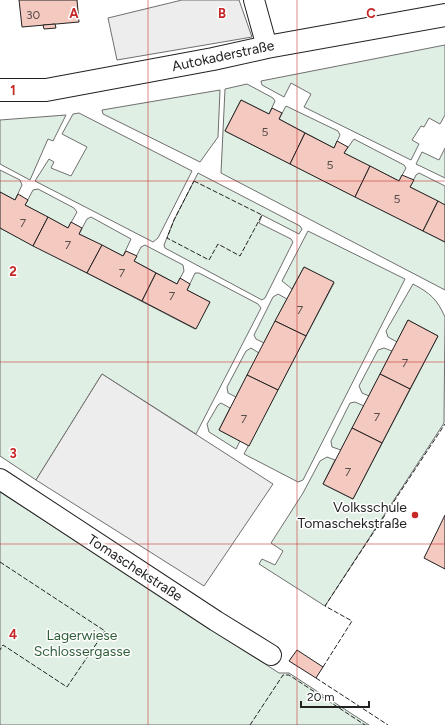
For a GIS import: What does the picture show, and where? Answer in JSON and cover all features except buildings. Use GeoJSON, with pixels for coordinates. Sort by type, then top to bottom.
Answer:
{"type":"FeatureCollection","features":[{"type":"Feature","properties":{"kind":"street"},"geometry":{"type":"LineString","coordinates":[[254,0],[267,46]]}},
{"type":"Feature","properties":{"kind":"street","name":"Autokaderstraße"},"geometry":{"type":"LineString","coordinates":[[0,90],[46,90],[213,59],[267,46],[445,15]]}},
{"type":"Feature","properties":{"kind":"street","name":"Tomaschekstraße"},"geometry":{"type":"LineString","coordinates":[[0,479],[216,621],[271,655]]}},
{"type":"Feature","properties":{"kind":"green space"},"geometry":{"type":"Polygon","coordinates":[[[445,45],[445,115],[440,124],[429,118],[424,127],[421,126],[412,140],[419,144],[411,160],[304,107],[311,94],[291,83],[284,97],[262,85],[261,81],[445,45]]]}},
{"type":"Feature","properties":{"kind":"green space"},"geometry":{"type":"Polygon","coordinates":[[[247,84],[273,98],[275,101],[269,114],[241,100],[225,131],[445,242],[445,290],[221,173],[225,89],[247,84]]]}},
{"type":"Feature","properties":{"kind":"green space"},"geometry":{"type":"Polygon","coordinates":[[[220,90],[218,137],[200,162],[103,114],[102,110],[220,90]]]}},
{"type":"Feature","properties":{"kind":"green space"},"geometry":{"type":"Polygon","coordinates":[[[286,106],[338,131],[340,135],[334,148],[279,119],[286,106]]]}},
{"type":"Feature","properties":{"kind":"green space"},"geometry":{"type":"Polygon","coordinates":[[[79,113],[192,171],[158,238],[153,242],[35,181],[49,159],[54,162],[51,168],[71,176],[87,147],[62,134],[73,114],[79,113]]]}},
{"type":"Feature","properties":{"kind":"green space"},"geometry":{"type":"Polygon","coordinates":[[[66,115],[53,141],[48,139],[30,180],[0,164],[0,120],[66,115]]]}},
{"type":"Feature","properties":{"kind":"green space"},"geometry":{"type":"Polygon","coordinates":[[[354,139],[404,165],[406,168],[399,181],[344,153],[354,139]]]}},
{"type":"Feature","properties":{"kind":"green space"},"geometry":{"type":"Polygon","coordinates":[[[445,148],[445,178],[416,164],[422,152],[439,160],[445,148]]]}},
{"type":"Feature","properties":{"kind":"green space"},"geometry":{"type":"Polygon","coordinates":[[[0,170],[20,180],[22,185],[15,200],[0,192],[0,170]]]}},
{"type":"Feature","properties":{"kind":"green space"},"geometry":{"type":"Polygon","coordinates":[[[198,173],[300,226],[302,229],[299,234],[262,215],[259,223],[291,239],[293,242],[265,298],[262,300],[165,248],[164,245],[174,220],[198,173]]]}},
{"type":"Feature","properties":{"kind":"green space"},"geometry":{"type":"Polygon","coordinates":[[[419,173],[445,186],[445,205],[410,187],[416,175],[419,173]]]}},
{"type":"Feature","properties":{"kind":"green space"},"geometry":{"type":"Polygon","coordinates":[[[38,189],[74,208],[77,212],[68,228],[25,205],[33,190],[38,189]]]}},
{"type":"Feature","properties":{"kind":"green space"},"geometry":{"type":"Polygon","coordinates":[[[91,217],[131,239],[123,256],[79,234],[87,219],[91,217]]]}},
{"type":"Feature","properties":{"kind":"green space"},"geometry":{"type":"Polygon","coordinates":[[[0,228],[195,329],[210,302],[187,290],[195,273],[199,273],[258,304],[261,308],[196,434],[102,374],[36,480],[0,456],[0,228]]]}},
{"type":"Feature","properties":{"kind":"green space"},"geometry":{"type":"Polygon","coordinates":[[[308,231],[405,279],[303,480],[298,482],[244,454],[334,283],[304,267],[292,289],[282,281],[308,231]]]}},
{"type":"Feature","properties":{"kind":"green space"},"geometry":{"type":"Polygon","coordinates":[[[145,245],[183,265],[184,271],[177,284],[134,261],[141,247],[145,245]]]}},
{"type":"Feature","properties":{"kind":"green space"},"geometry":{"type":"Polygon","coordinates":[[[413,284],[424,290],[436,301],[445,317],[444,423],[325,606],[259,564],[262,559],[275,565],[283,551],[271,543],[303,493],[320,461],[327,457],[335,460],[323,484],[353,499],[438,336],[408,320],[397,342],[388,337],[386,331],[413,284]]]}},
{"type":"Feature","properties":{"kind":"green space"},"geometry":{"type":"Polygon","coordinates":[[[278,294],[287,299],[264,343],[256,339],[254,335],[273,297],[278,294]]]}},
{"type":"Feature","properties":{"kind":"green space"},"geometry":{"type":"Polygon","coordinates":[[[251,348],[259,353],[236,397],[228,393],[227,387],[246,351],[251,348]]]}},
{"type":"Feature","properties":{"kind":"green space"},"geometry":{"type":"Polygon","coordinates":[[[384,348],[392,351],[369,396],[362,393],[359,386],[378,350],[384,348]]]}},
{"type":"Feature","properties":{"kind":"green space"},"geometry":{"type":"Polygon","coordinates":[[[355,402],[364,406],[341,450],[332,447],[331,441],[350,403],[355,402]]]}},
{"type":"Feature","properties":{"kind":"green space"},"geometry":{"type":"Polygon","coordinates":[[[221,403],[230,408],[219,430],[240,441],[236,449],[209,432],[207,424],[218,405],[221,403]]]}},
{"type":"Feature","properties":{"kind":"green space","name":"Lagerwiese Schlossergasse"},"geometry":{"type":"Polygon","coordinates":[[[0,492],[279,673],[289,673],[369,725],[0,725],[0,492]]]}},
{"type":"Feature","properties":{"kind":"shaded area"},"geometry":{"type":"Polygon","coordinates":[[[182,0],[239,0],[252,37],[117,60],[108,18],[182,0]]]}},
{"type":"Feature","properties":{"kind":"shaded area"},"geometry":{"type":"Polygon","coordinates":[[[102,374],[273,484],[204,586],[36,480],[102,374]]]}},
{"type":"Feature","properties":{"kind":"fence"},"geometry":{"type":"LineString","coordinates":[[194,181],[262,215],[240,256],[218,244],[209,260],[167,238],[174,220],[194,181]]}},
{"type":"Feature","properties":{"kind":"fence"},"geometry":{"type":"LineString","coordinates":[[323,667],[352,621],[325,606],[445,424]]}},
{"type":"Feature","properties":{"kind":"fence"},"geometry":{"type":"LineString","coordinates":[[0,562],[105,631],[67,687],[3,645],[0,650]]}},
{"type":"Feature","properties":{"kind":"fence"},"geometry":{"type":"LineString","coordinates":[[250,725],[283,675],[289,675],[365,725]]}},
{"type":"Feature","properties":{"kind":"fence"},"geometry":{"type":"LineString","coordinates":[[316,678],[388,725]]}},
{"type":"Feature","properties":{"kind":"place","name":"Volksschule Tomaschekstraße"},"geometry":{"type":"Point","coordinates":[415,515]}}]}
